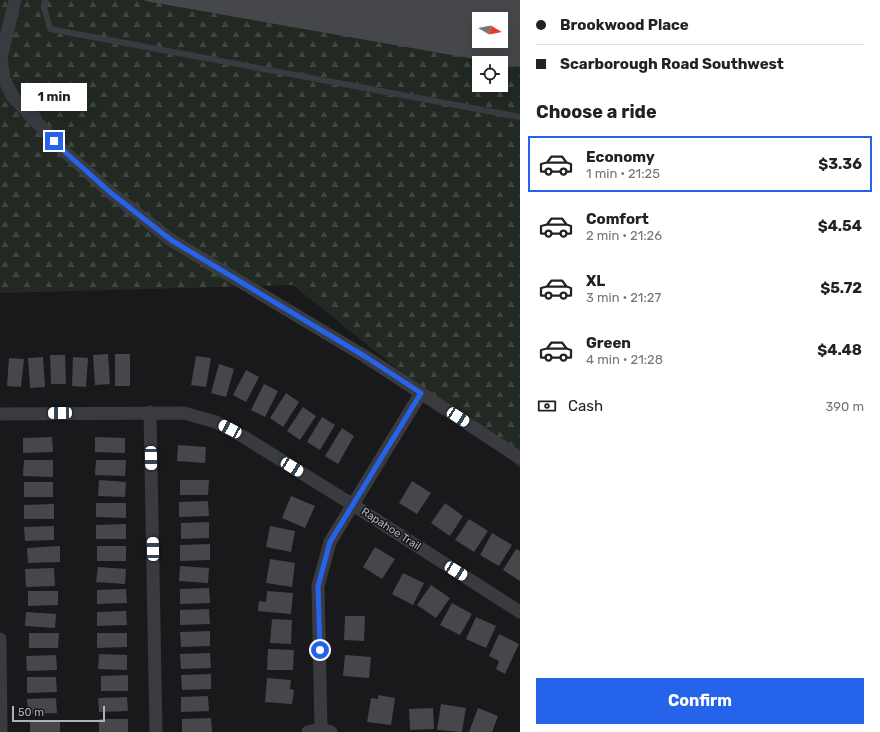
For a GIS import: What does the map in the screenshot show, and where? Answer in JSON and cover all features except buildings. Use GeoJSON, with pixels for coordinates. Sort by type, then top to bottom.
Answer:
{"type":"FeatureCollection","features":[{"type":"Feature","properties":{"kind":"street"},"geometry":{"type":"LineString","coordinates":[[15,0],[1,58],[4,79],[13,97],[65,152],[111,193],[171,240],[366,357],[520,458]]}},
{"type":"Feature","properties":{"kind":"street"},"geometry":{"type":"LineString","coordinates":[[308,732],[326,730],[318,586],[330,542],[421,393]]}},
{"type":"Feature","properties":{"kind":"street"},"geometry":{"type":"LineString","coordinates":[[150,412],[156,732]]}},
{"type":"Feature","properties":{"kind":"street","name":"Rapahoe Trail"},"geometry":{"type":"LineString","coordinates":[[0,414],[184,413],[216,422],[244,437],[353,504],[520,612]]}},
{"type":"Feature","properties":{"kind":"street"},"geometry":{"type":"LineString","coordinates":[[0,639],[1,732]]}},
{"type":"Feature","properties":{"kind":"lane"},"geometry":{"type":"LineString","coordinates":[[45,0],[44,7],[50,29],[520,117]]}},
{"type":"Feature","properties":{"kind":"green space"},"geometry":{"type":"Polygon","coordinates":[[[0,0],[520,0],[520,468],[293,285],[0,293],[0,0]]]}},
{"type":"Feature","properties":{"kind":"route"},"geometry":{"type":"LineString","coordinates":[[54,141],[111,193],[171,240],[366,357],[421,393],[330,542],[318,586],[320,650]]}}]}
